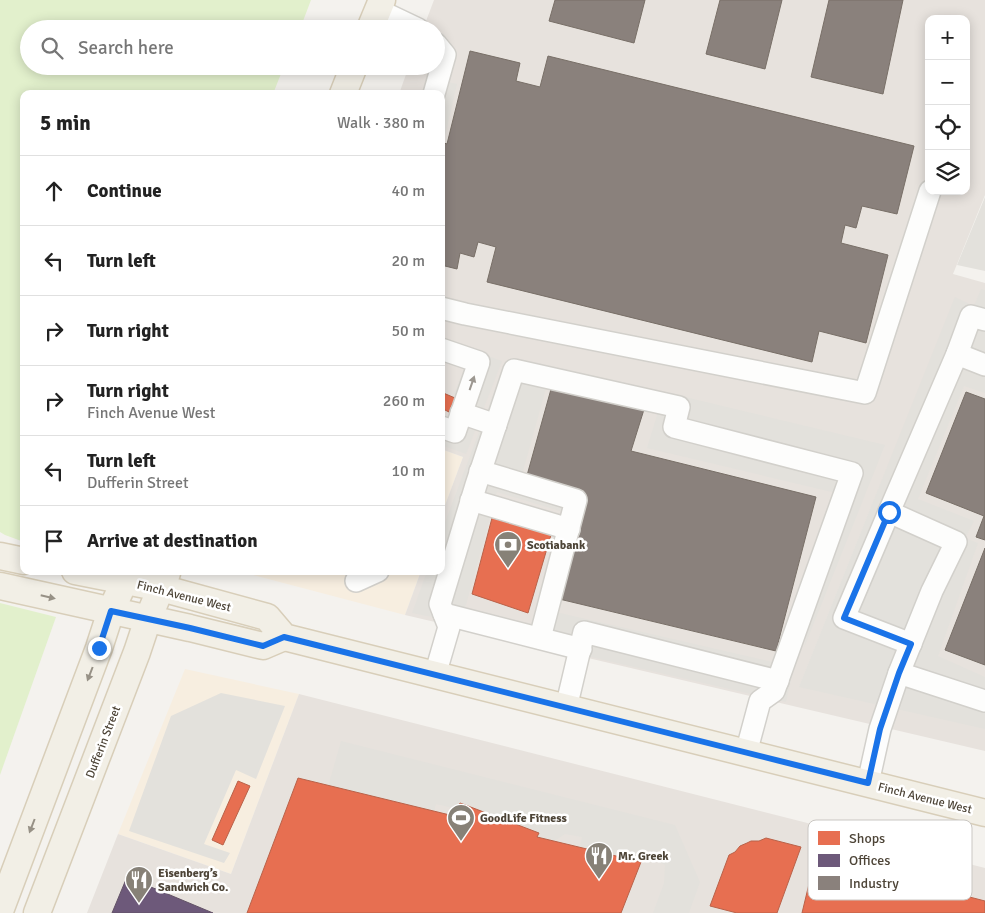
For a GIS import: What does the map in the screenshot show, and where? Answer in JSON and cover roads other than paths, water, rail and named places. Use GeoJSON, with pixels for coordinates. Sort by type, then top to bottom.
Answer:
{"type":"FeatureCollection","features":[{"type":"Feature","properties":{"kind":"main road"},"geometry":{"type":"LineString","coordinates":[[345,90],[350,75]]}},
{"type":"Feature","properties":{"kind":"main road"},"geometry":{"type":"LineString","coordinates":[[0,556],[20,560]]}},
{"type":"Feature","properties":{"kind":"main road"},"geometry":{"type":"LineString","coordinates":[[0,911],[99,648],[111,611],[127,576]]}},
{"type":"Feature","properties":{"kind":"main road","name":"Finch Avenue West"},"geometry":{"type":"LineString","coordinates":[[127,576],[164,580],[266,617],[284,637],[985,813]]}},
{"type":"Feature","properties":{"kind":"main road","name":"Dufferin Street"},"geometry":{"type":"LineString","coordinates":[[37,913],[164,580]]}},
{"type":"Feature","properties":{"kind":"main road"},"geometry":{"type":"LineString","coordinates":[[0,586],[263,646],[284,637]]}},
{"type":"Feature","properties":{"kind":"lane"},"geometry":{"type":"LineString","coordinates":[[376,13],[394,20]]}},
{"type":"Feature","properties":{"kind":"lane"},"geometry":{"type":"LineString","coordinates":[[435,90],[439,75]]}},
{"type":"Feature","properties":{"kind":"lane"},"geometry":{"type":"LineString","coordinates":[[445,309],[865,393],[929,195]]}},
{"type":"Feature","properties":{"kind":"lane"},"geometry":{"type":"LineString","coordinates":[[911,644],[844,618],[957,354],[970,316],[985,320]]}},
{"type":"Feature","properties":{"kind":"lane"},"geometry":{"type":"LineString","coordinates":[[445,350],[479,362],[455,432],[445,428]]}},
{"type":"Feature","properties":{"kind":"lane"},"geometry":{"type":"LineString","coordinates":[[957,354],[985,365]]}},
{"type":"Feature","properties":{"kind":"lane"},"geometry":{"type":"LineString","coordinates":[[435,675],[449,627],[440,604],[480,471],[514,370],[679,407],[674,427],[852,474],[774,691],[760,701],[746,753]]}},
{"type":"Feature","properties":{"kind":"lane"},"geometry":{"type":"LineString","coordinates":[[461,413],[496,425]]}},
{"type":"Feature","properties":{"kind":"lane"},"geometry":{"type":"LineString","coordinates":[[480,471],[576,500],[540,638]]}},
{"type":"Feature","properties":{"kind":"lane"},"geometry":{"type":"LineString","coordinates":[[471,500],[569,529]]}},
{"type":"Feature","properties":{"kind":"lane"},"geometry":{"type":"LineString","coordinates":[[868,783],[880,729],[899,673],[932,591],[956,542],[889,512]]}},
{"type":"Feature","properties":{"kind":"lane"},"geometry":{"type":"LineString","coordinates":[[356,581],[369,575]]}},
{"type":"Feature","properties":{"kind":"lane"},"geometry":{"type":"LineString","coordinates":[[444,614],[580,649]]}},
{"type":"Feature","properties":{"kind":"lane"},"geometry":{"type":"LineString","coordinates":[[566,708],[584,632],[778,681]]}},
{"type":"Feature","properties":{"kind":"lane"},"geometry":{"type":"LineString","coordinates":[[899,673],[985,701]]}},
{"type":"Feature","properties":{"kind":"place","name":"Scotiabank"},"geometry":{"type":"Point","coordinates":[508,569]}},
{"type":"Feature","properties":{"kind":"place","name":"GoodLife Fitness"},"geometry":{"type":"Point","coordinates":[461,842]}},
{"type":"Feature","properties":{"kind":"place","name":"Mr. Greek"},"geometry":{"type":"Point","coordinates":[599,880]}},
{"type":"Feature","properties":{"kind":"place","name":"Eisenberg’s Sandwich Co."},"geometry":{"type":"Point","coordinates":[139,904]}}]}
